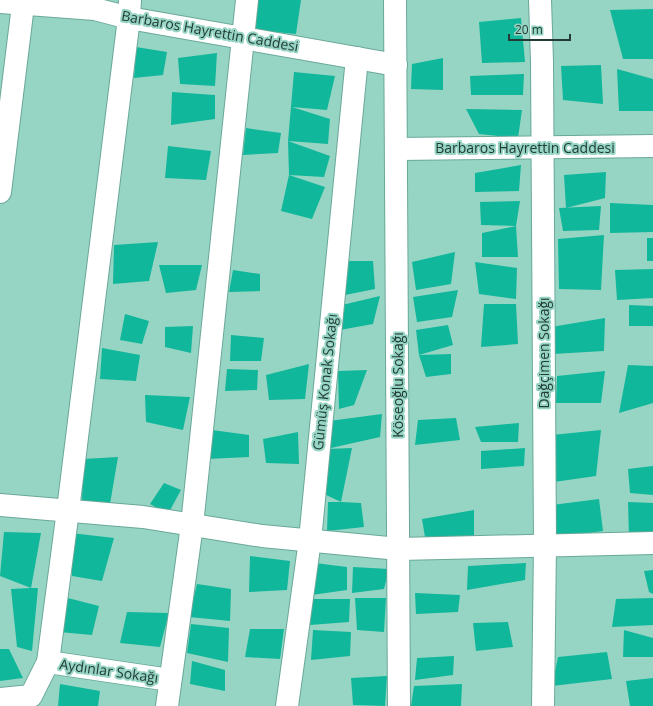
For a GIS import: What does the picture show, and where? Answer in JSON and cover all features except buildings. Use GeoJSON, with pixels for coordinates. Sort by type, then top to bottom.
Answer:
{"type":"FeatureCollection","features":[{"type":"Feature","properties":{"kind":"street"},"geometry":{"type":"LineString","coordinates":[[167,706],[192,525],[247,0]]}},
{"type":"Feature","properties":{"kind":"street","name":"Köseoğlu Sokağı"},"geometry":{"type":"LineString","coordinates":[[395,0],[399,706]]}},
{"type":"Feature","properties":{"kind":"street","name":"Dağçimen Sokağı"},"geometry":{"type":"LineString","coordinates":[[540,0],[543,147],[545,545],[543,706]]}},
{"type":"Feature","properties":{"kind":"street","name":"Barbaros Hayrettin Caddesi"},"geometry":{"type":"LineString","coordinates":[[0,2],[23,5],[94,4],[129,9],[242,37],[396,65]]}},
{"type":"Feature","properties":{"kind":"street"},"geometry":{"type":"LineString","coordinates":[[0,192],[6,98],[23,5]]}},
{"type":"Feature","properties":{"kind":"street"},"geometry":{"type":"LineString","coordinates":[[0,699],[31,696],[48,662],[129,9]]}},
{"type":"Feature","properties":{"kind":"street","name":"Gümüş Konak Sokağı"},"geometry":{"type":"LineString","coordinates":[[287,706],[310,540],[357,58]]}},
{"type":"Feature","properties":{"kind":"street","name":"Barbaros Hayrettin Caddesi"},"geometry":{"type":"LineString","coordinates":[[396,149],[653,146]]}},
{"type":"Feature","properties":{"kind":"street"},"geometry":{"type":"LineString","coordinates":[[0,505],[143,518],[262,536],[398,549],[653,543]]}},
{"type":"Feature","properties":{"kind":"street","name":"Aydınlar Sokağı"},"geometry":{"type":"LineString","coordinates":[[48,662],[170,680]]}}]}
